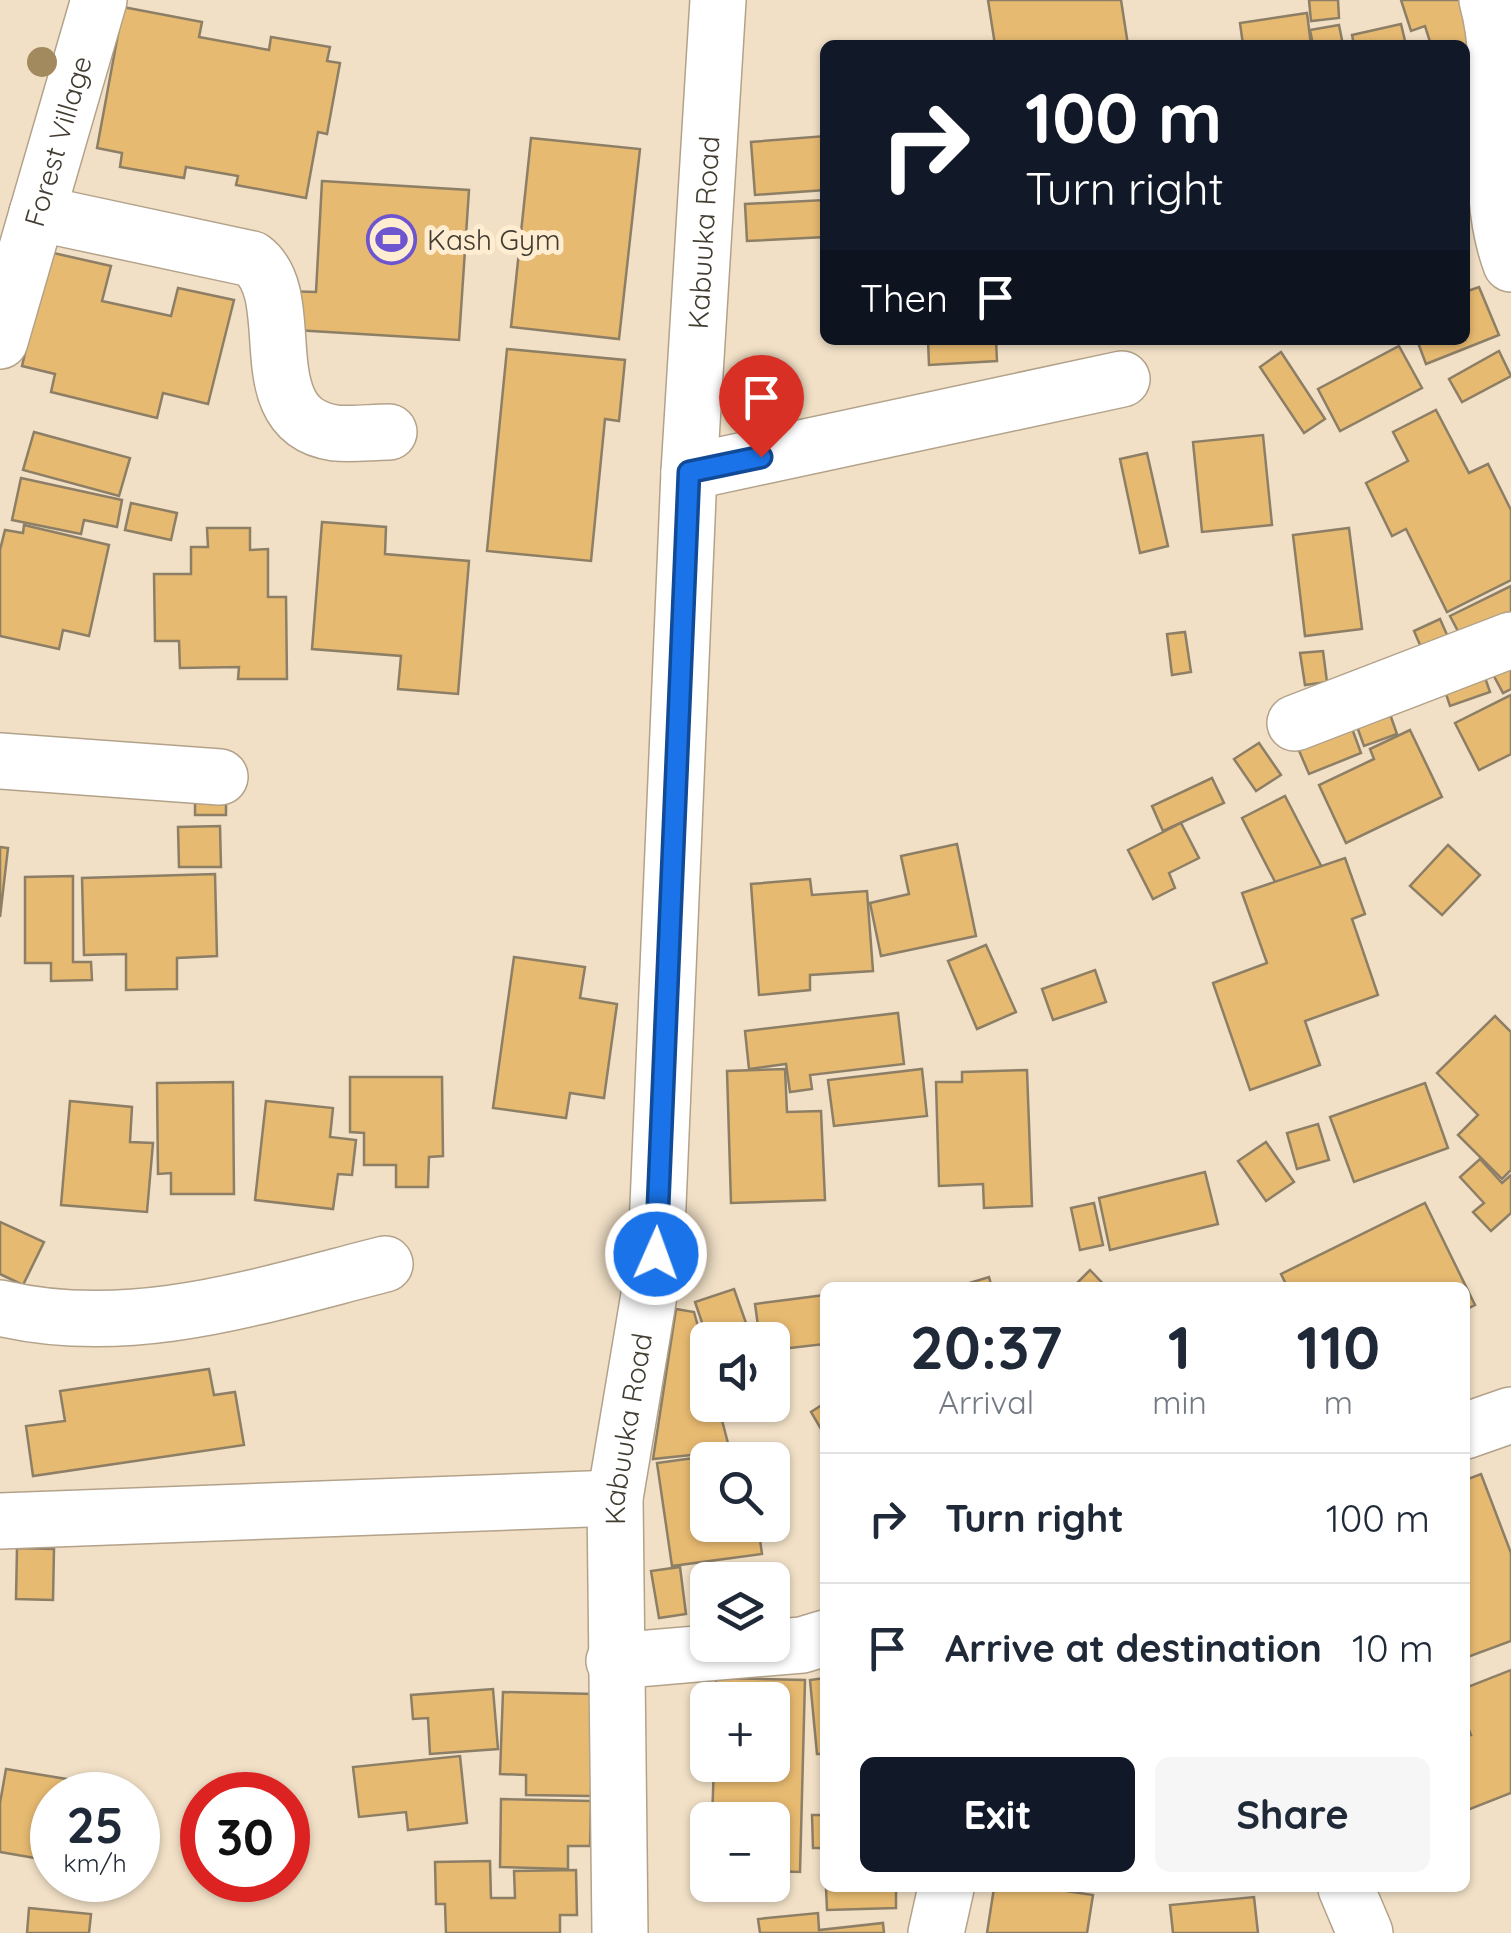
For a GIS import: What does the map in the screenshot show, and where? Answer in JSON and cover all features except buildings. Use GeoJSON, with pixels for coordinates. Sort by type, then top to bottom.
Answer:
{"type":"FeatureCollection","features":[{"type":"Feature","properties":{"kind":"street","name":"Forest Village"},"geometry":{"type":"LineString","coordinates":[[0,341],[98,0]]}},
{"type":"Feature","properties":{"kind":"street","name":"Kabuuka Road"},"geometry":{"type":"LineString","coordinates":[[620,1933],[615,1498],[656,1254],[689,472],[718,0]]}},
{"type":"Feature","properties":{"kind":"street"},"geometry":{"type":"LineString","coordinates":[[1486,0],[1503,64],[1498,203],[1502,241],[1511,264]]}},
{"type":"Feature","properties":{"kind":"street"},"geometry":{"type":"LineString","coordinates":[[36,213],[252,259],[266,269],[271,288],[283,392],[307,422],[333,432],[389,432]]}},
{"type":"Feature","properties":{"kind":"street"},"geometry":{"type":"LineString","coordinates":[[689,472],[1122,380]]}},
{"type":"Feature","properties":{"kind":"street"},"geometry":{"type":"LineString","coordinates":[[1295,723],[1511,640]]}},
{"type":"Feature","properties":{"kind":"street"},"geometry":{"type":"LineString","coordinates":[[0,761],[220,777]]}},
{"type":"Feature","properties":{"kind":"street"},"geometry":{"type":"LineString","coordinates":[[0,1308],[79,1320],[138,1319],[227,1304],[385,1264]]}},
{"type":"Feature","properties":{"kind":"street"},"geometry":{"type":"LineString","coordinates":[[1470,1429],[1511,1415]]}},
{"type":"Feature","properties":{"kind":"street"},"geometry":{"type":"LineString","coordinates":[[0,1522],[615,1498]]}},
{"type":"Feature","properties":{"kind":"street"},"geometry":{"type":"LineString","coordinates":[[614,1661],[802,1646],[820,1640]]}},
{"type":"Feature","properties":{"kind":"street"},"geometry":{"type":"LineString","coordinates":[[936,1933],[945,1892]]}},
{"type":"Feature","properties":{"kind":"street"},"geometry":{"type":"LineString","coordinates":[[1348,1892],[1364,1933]]}},
{"type":"Feature","properties":{"kind":"place","name":"Kash Gym"},"geometry":{"type":"Point","coordinates":[392,240]}},
{"type":"Feature","properties":{"kind":"route"},"geometry":{"type":"LineString","coordinates":[[656,1254],[689,472],[761,457]]}}]}
